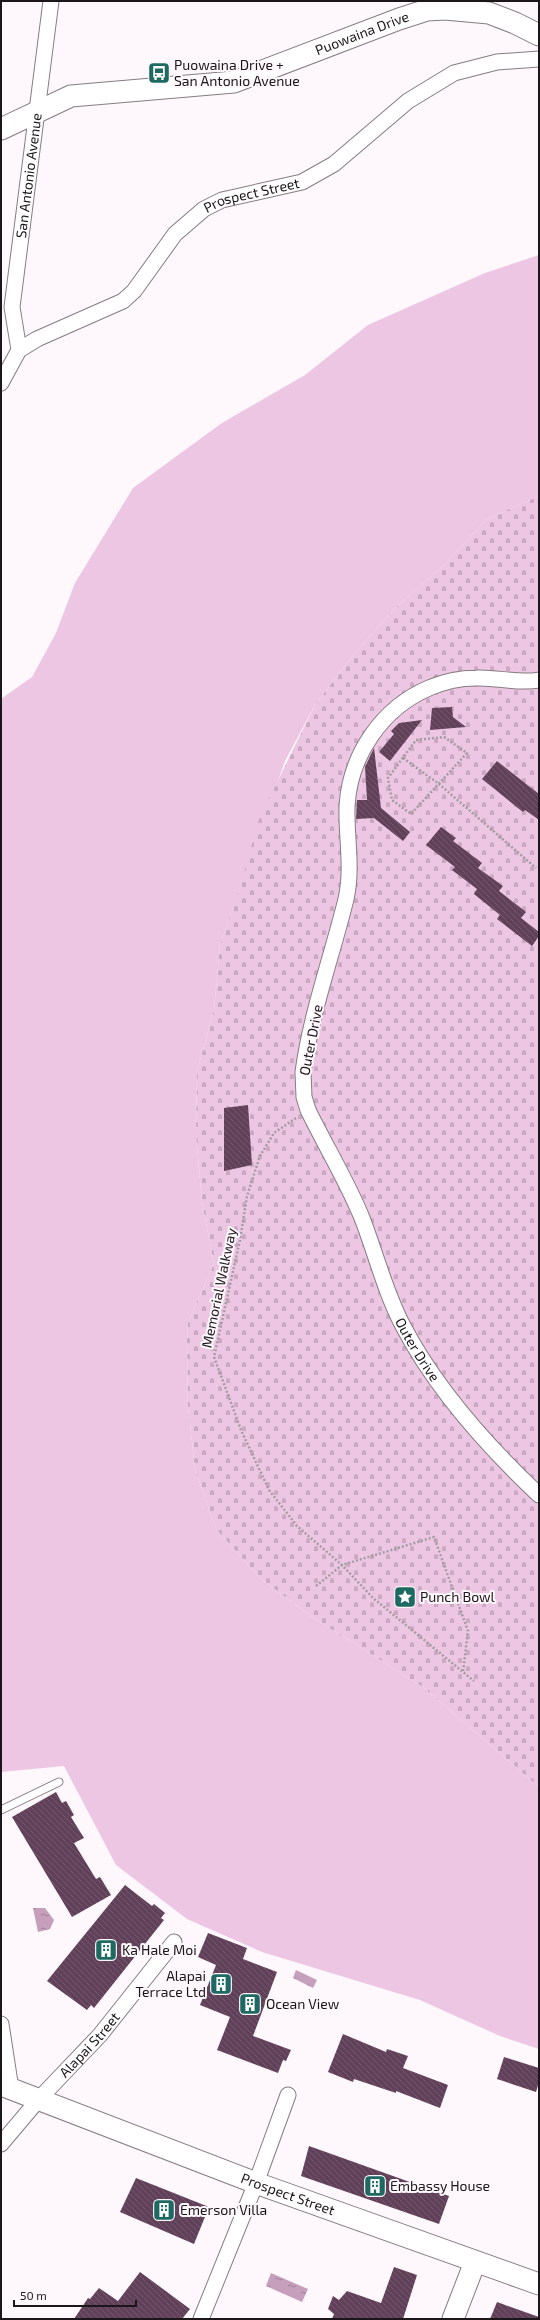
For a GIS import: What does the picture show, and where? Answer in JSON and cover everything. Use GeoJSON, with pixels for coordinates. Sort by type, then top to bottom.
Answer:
{"type":"FeatureCollection","features":[{"type":"Feature","properties":{"kind":"main road","name":"Puowaina Drive"},"geometry":{"type":"LineString","coordinates":[[1,129],[38,110],[71,96],[150,91],[234,82],[399,19],[449,5],[489,13],[515,23],[539,35]]}},
{"type":"Feature","properties":{"kind":"main road","name":"Prospect Street"},"geometry":{"type":"LineString","coordinates":[[6,2087],[256,2183],[539,2284]]}},
{"type":"Feature","properties":{"kind":"main road"},"geometry":{"type":"LineString","coordinates":[[453,2319],[475,2262]]}},
{"type":"Feature","properties":{"kind":"street","name":"San Antonio Avenue"},"geometry":{"type":"LineString","coordinates":[[19,350],[12,306],[51,1]]}},
{"type":"Feature","properties":{"kind":"street","name":"Prospect Street"},"geometry":{"type":"LineString","coordinates":[[1,383],[19,350],[37,339],[123,301],[134,291],[175,234],[204,209],[222,200],[302,182],[334,164],[408,101],[454,73],[497,62],[539,59]]}},
{"type":"Feature","properties":{"kind":"street","name":"Outer Drive"},"geometry":{"type":"LineString","coordinates":[[539,680],[516,681],[476,678],[460,679],[434,686],[401,704],[388,714],[367,740],[359,756],[349,789],[347,806],[349,884],[305,1060],[303,1084],[308,1110],[349,1188],[397,1315],[410,1338],[460,1409],[503,1459],[539,1495]]}},
{"type":"Feature","properties":{"kind":"street","name":"Alapai Street"},"geometry":{"type":"LineString","coordinates":[[1,2144],[39,2099],[100,2035],[174,1942]]}},
{"type":"Feature","properties":{"kind":"street"},"geometry":{"type":"LineString","coordinates":[[1,2024],[6,2087]]}},
{"type":"Feature","properties":{"kind":"street"},"geometry":{"type":"LineString","coordinates":[[201,2319],[256,2183],[288,2095]]}},
{"type":"Feature","properties":{"kind":"lane"},"geometry":{"type":"LineString","coordinates":[[1,1810],[58,1782]]}},
{"type":"Feature","properties":{"kind":"path"},"geometry":{"type":"LineString","coordinates":[[444,737],[467,753],[439,784],[411,814],[392,800],[388,778],[416,740],[444,737]]}},
{"type":"Feature","properties":{"kind":"path"},"geometry":{"type":"LineString","coordinates":[[403,758],[439,784],[536,868]]}},
{"type":"Feature","properties":{"kind":"path","name":"Memorial Walkway"},"geometry":{"type":"LineString","coordinates":[[308,1110],[274,1133],[260,1156],[247,1196],[237,1254],[214,1357],[241,1430],[269,1490],[297,1526],[342,1565],[373,1598],[474,1682]]}},
{"type":"Feature","properties":{"kind":"path"},"geometry":{"type":"LineString","coordinates":[[316,1586],[342,1565],[434,1537],[468,1631],[463,1673]]}},
{"type":"Feature","properties":{"kind":"green space"},"geometry":{"type":"Polygon","coordinates":[[[539,255],[539,496],[487,519],[444,565],[396,607],[354,654],[315,705],[285,761],[220,945],[214,1010],[197,1071],[196,1135],[202,1202],[214,1264],[188,1322],[187,1341],[188,1406],[195,1469],[216,1529],[260,1578],[312,1617],[423,1687],[539,1787],[539,2049],[500,2036],[420,2000],[262,1952],[187,1919],[116,1865],[64,1766],[1,1772],[1,699],[32,677],[56,633],[75,583],[133,488],[222,423],[305,375],[368,325],[485,273],[539,255]]]}},
{"type":"Feature","properties":{"kind":"green space"},"geometry":{"type":"Polygon","coordinates":[[[539,496],[539,1787],[423,1687],[312,1617],[260,1578],[216,1529],[195,1469],[188,1406],[187,1341],[188,1322],[214,1264],[202,1202],[196,1135],[197,1071],[214,1010],[220,945],[241,884],[259,819],[315,705],[354,654],[396,607],[444,565],[487,519],[539,496]]]}},
{"type":"Feature","properties":{"kind":"water"},"geometry":{"type":"Polygon","coordinates":[[[33,1908],[45,1908],[54,1920],[50,1929],[38,1932],[33,1908]]]}},
{"type":"Feature","properties":{"kind":"water"},"geometry":{"type":"Polygon","coordinates":[[[296,1970],[317,1980],[313,1988],[293,1978],[296,1970]]]}},
{"type":"Feature","properties":{"kind":"water"},"geometry":{"type":"Polygon","coordinates":[[[271,2273],[308,2289],[302,2302],[266,2286],[271,2273]]]}},
{"type":"Feature","properties":{"kind":"building"},"geometry":{"type":"Polygon","coordinates":[[[452,707],[453,717],[466,727],[430,730],[432,708],[452,707]]]}},
{"type":"Feature","properties":{"kind":"building"},"geometry":{"type":"Polygon","coordinates":[[[422,720],[390,761],[379,752],[394,734],[391,731],[399,723],[422,720]]]}},
{"type":"Feature","properties":{"kind":"building"},"geometry":{"type":"Polygon","coordinates":[[[374,748],[381,808],[410,832],[403,841],[374,818],[356,819],[357,800],[367,800],[365,767],[374,748]]]}},
{"type":"Feature","properties":{"kind":"building"},"geometry":{"type":"Polygon","coordinates":[[[497,761],[539,794],[539,820],[525,810],[523,812],[482,779],[497,761]]]}},
{"type":"Feature","properties":{"kind":"building"},"geometry":{"type":"Polygon","coordinates":[[[441,827],[456,838],[453,841],[482,863],[478,868],[503,886],[499,891],[526,912],[521,918],[539,932],[539,936],[532,946],[497,919],[500,915],[474,894],[477,889],[452,870],[455,867],[426,845],[441,827]]]}},
{"type":"Feature","properties":{"kind":"building"},"geometry":{"type":"Polygon","coordinates":[[[248,1105],[252,1165],[224,1171],[224,1108],[248,1105]]]}},
{"type":"Feature","properties":{"kind":"building"},"geometry":{"type":"Polygon","coordinates":[[[56,1792],[62,1803],[66,1801],[74,1815],[71,1817],[84,1838],[74,1843],[96,1879],[100,1877],[111,1895],[72,1917],[12,1817],[56,1792]]]}},
{"type":"Feature","properties":{"kind":"building","name":"Ka Hale Moi"},"geometry":{"type":"Polygon","coordinates":[[[125,1885],[152,1906],[154,1904],[165,1913],[161,1918],[164,1920],[94,2008],[91,2005],[87,2010],[47,1981],[125,1885]]]}},
{"type":"Feature","properties":{"kind":"building"},"geometry":{"type":"Polygon","coordinates":[[[208,1933],[247,1948],[243,1959],[277,1972],[253,2036],[291,2050],[286,2061],[283,2060],[278,2073],[217,2050],[230,2017],[200,2005],[216,1965],[198,1957],[208,1933]]]}},
{"type":"Feature","properties":{"kind":"building"},"geometry":{"type":"Polygon","coordinates":[[[343,2034],[386,2052],[387,2049],[408,2056],[403,2068],[448,2085],[440,2108],[396,2091],[396,2093],[354,2079],[353,2082],[328,2072],[343,2034]]]}},
{"type":"Feature","properties":{"kind":"building"},"geometry":{"type":"Polygon","coordinates":[[[504,2057],[539,2068],[539,2082],[536,2092],[497,2079],[504,2057]]]}},
{"type":"Feature","properties":{"kind":"building","name":"Embassy House"},"geometry":{"type":"Polygon","coordinates":[[[309,2146],[449,2196],[439,2224],[301,2176],[309,2146]]]}},
{"type":"Feature","properties":{"kind":"building","name":"Emerson Villa"},"geometry":{"type":"Polygon","coordinates":[[[136,2178],[209,2207],[194,2244],[120,2212],[136,2178]]]}},
{"type":"Feature","properties":{"kind":"building"},"geometry":{"type":"Polygon","coordinates":[[[394,2267],[417,2275],[403,2319],[332,2319],[334,2314],[328,2309],[333,2296],[339,2300],[347,2291],[381,2303],[394,2267]]]}},
{"type":"Feature","properties":{"kind":"building"},"geometry":{"type":"Polygon","coordinates":[[[140,2272],[190,2309],[182,2319],[74,2319],[88,2298],[90,2299],[99,2288],[118,2301],[140,2272]]]}},
{"type":"Feature","properties":{"kind":"building"},"geometry":{"type":"Polygon","coordinates":[[[497,2302],[539,2317],[539,2319],[490,2319],[497,2302]]]}},
{"type":"Feature","properties":{"kind":"place","name":"Puowaina Drive + San Antonio Avenue"},"geometry":{"type":"Point","coordinates":[159,73]}},
{"type":"Feature","properties":{"kind":"place","name":"Punch Bowl"},"geometry":{"type":"Point","coordinates":[405,1597]}},
{"type":"Feature","properties":{"kind":"place","name":"Ka Hale Moi"},"geometry":{"type":"Point","coordinates":[106,1950]}},
{"type":"Feature","properties":{"kind":"place","name":"Alapai Terrace Ltd"},"geometry":{"type":"Point","coordinates":[221,1984]}},
{"type":"Feature","properties":{"kind":"place","name":"Ocean View"},"geometry":{"type":"Point","coordinates":[250,2004]}},
{"type":"Feature","properties":{"kind":"place","name":"Embassy House"},"geometry":{"type":"Point","coordinates":[375,2186]}},
{"type":"Feature","properties":{"kind":"place","name":"Emerson Villa"},"geometry":{"type":"Point","coordinates":[164,2210]}}]}
